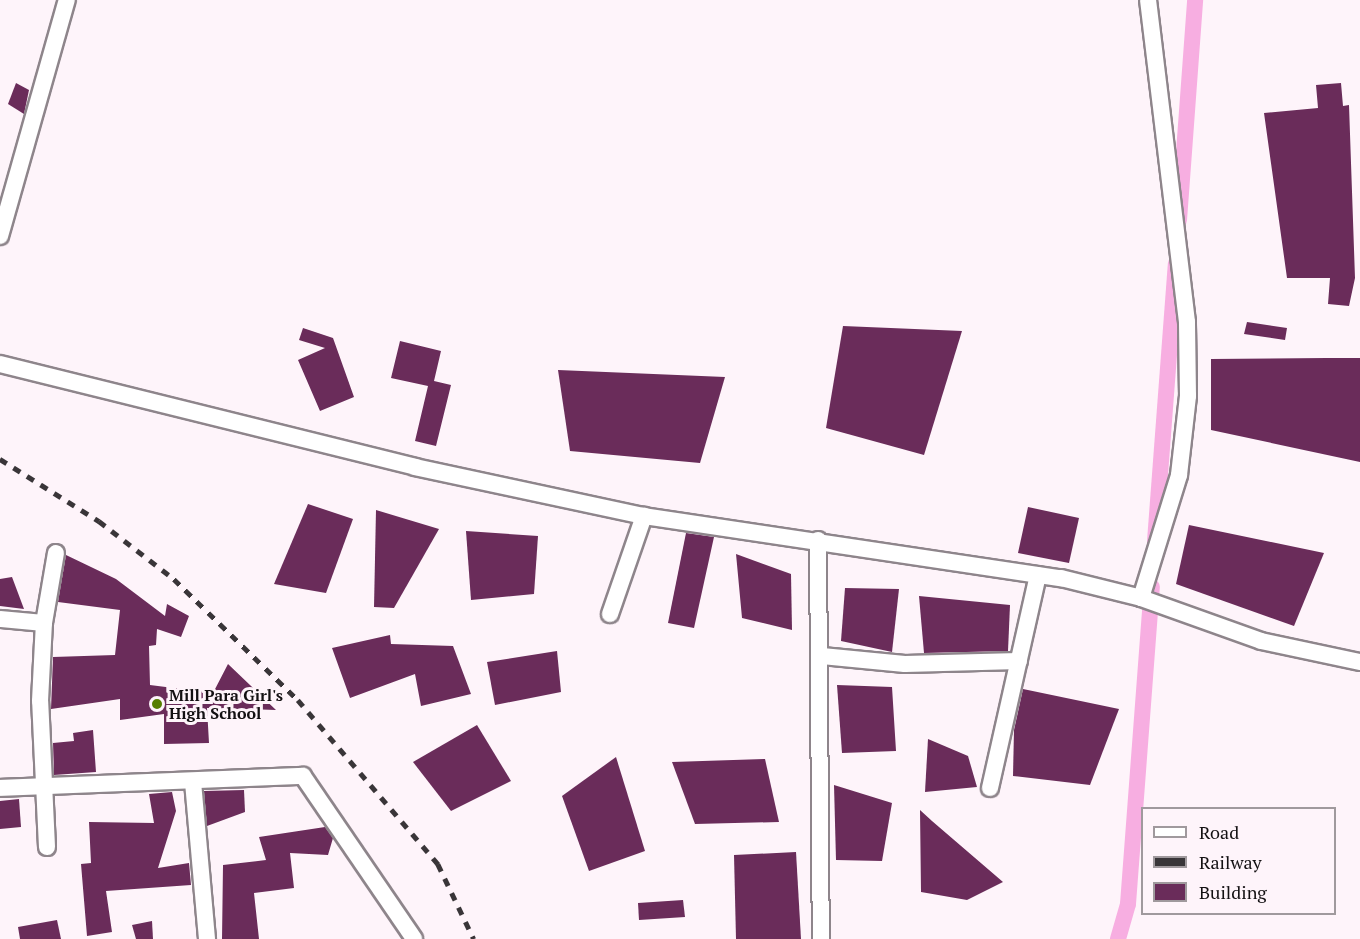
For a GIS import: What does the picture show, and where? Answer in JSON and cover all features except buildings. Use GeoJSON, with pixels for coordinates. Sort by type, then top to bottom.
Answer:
{"type":"FeatureCollection","features":[{"type":"Feature","properties":{"kind":"street"},"geometry":{"type":"LineString","coordinates":[[0,236],[67,0]]}},
{"type":"Feature","properties":{"kind":"street"},"geometry":{"type":"LineString","coordinates":[[1141,598],[1179,475],[1188,396],[1187,322],[1148,0]]}},
{"type":"Feature","properties":{"kind":"street"},"geometry":{"type":"LineString","coordinates":[[0,363],[415,467],[644,516],[818,540],[1038,575],[1141,598],[1261,641],[1360,662]]}},
{"type":"Feature","properties":{"kind":"street"},"geometry":{"type":"LineString","coordinates":[[610,614],[644,516]]}},
{"type":"Feature","properties":{"kind":"street"},"geometry":{"type":"LineString","coordinates":[[818,540],[822,656],[821,939]]}},
{"type":"Feature","properties":{"kind":"street"},"geometry":{"type":"LineString","coordinates":[[47,848],[41,787],[44,623],[56,553]]}},
{"type":"Feature","properties":{"kind":"street"},"geometry":{"type":"LineString","coordinates":[[990,788],[1038,575]]}},
{"type":"Feature","properties":{"kind":"street"},"geometry":{"type":"LineString","coordinates":[[0,619],[44,623]]}},
{"type":"Feature","properties":{"kind":"street"},"geometry":{"type":"LineString","coordinates":[[822,656],[905,664],[1019,661]]}},
{"type":"Feature","properties":{"kind":"street"},"geometry":{"type":"LineString","coordinates":[[0,788],[303,776],[310,781],[414,939]]}},
{"type":"Feature","properties":{"kind":"street"},"geometry":{"type":"LineString","coordinates":[[193,782],[207,939]]}},
{"type":"Feature","properties":{"kind":"waterway"},"geometry":{"type":"LineString","coordinates":[[1179,220],[1195,0]]}},
{"type":"Feature","properties":{"kind":"waterway"},"geometry":{"type":"LineString","coordinates":[[1155,541],[1176,264]]}},
{"type":"Feature","properties":{"kind":"waterway"},"geometry":{"type":"LineString","coordinates":[[1118,939],[1128,904],[1152,587]]}},
{"type":"Feature","properties":{"kind":"railway"},"geometry":{"type":"LineString","coordinates":[[0,459],[99,521],[174,579],[298,700],[438,864],[474,939]]}},
{"type":"Feature","properties":{"kind":"place","name":"Mill Para Girl's High School"},"geometry":{"type":"Point","coordinates":[157,704]}}]}
